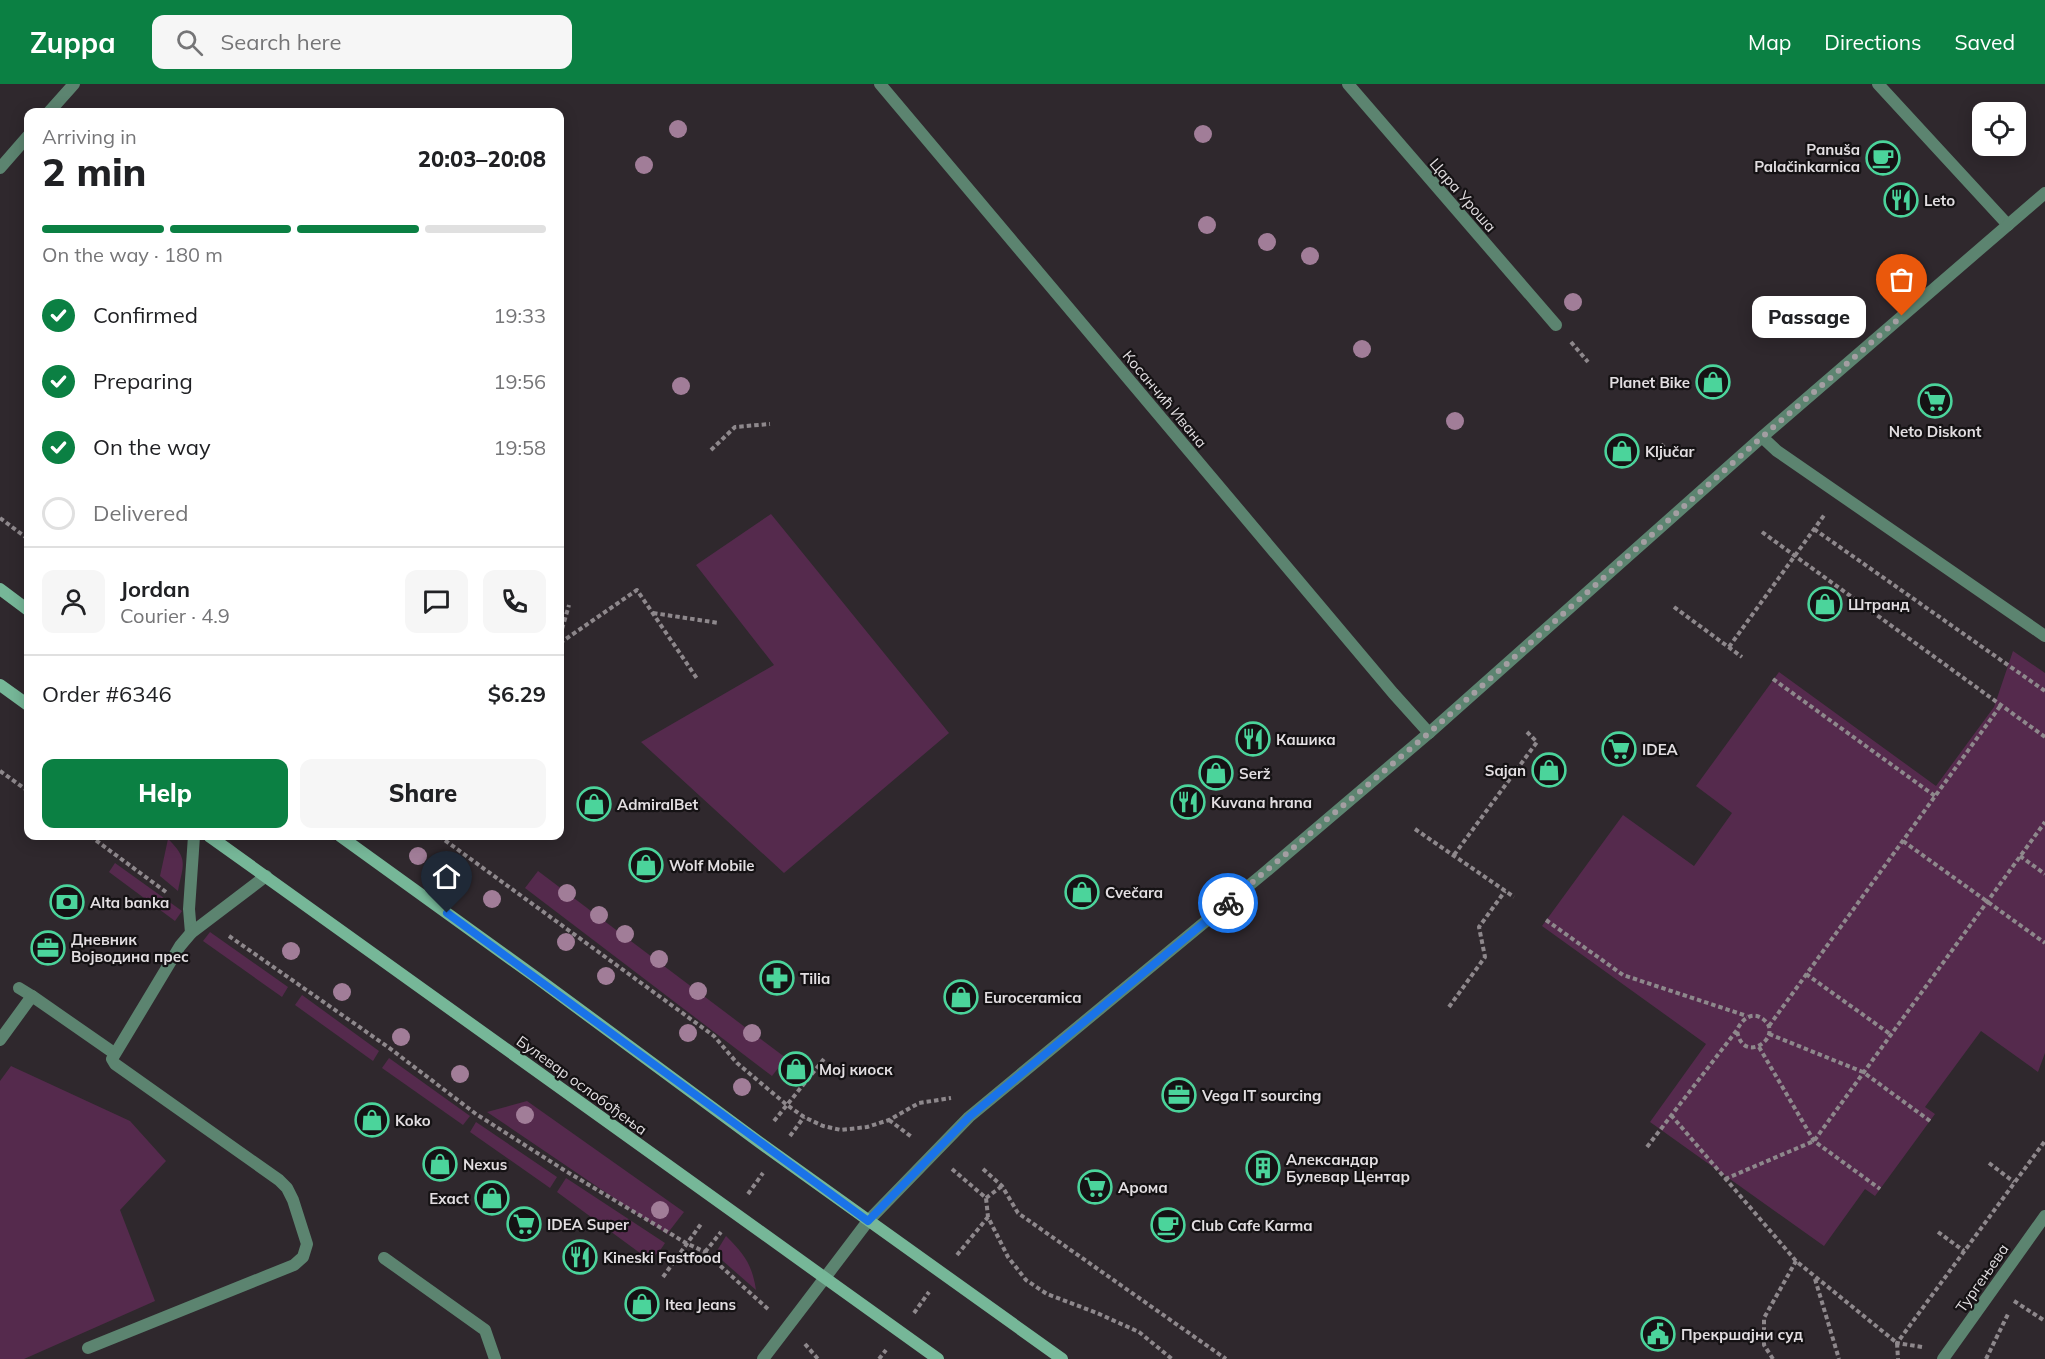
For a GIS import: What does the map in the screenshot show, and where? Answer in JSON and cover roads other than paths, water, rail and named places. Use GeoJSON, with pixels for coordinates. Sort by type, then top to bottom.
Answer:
{"type":"FeatureCollection","features":[{"type":"Feature","properties":{"kind":"main road"},"geometry":{"type":"LineString","coordinates":[[0,589],[24,607]]}},
{"type":"Feature","properties":{"kind":"main road"},"geometry":{"type":"LineString","coordinates":[[0,685],[24,702]]}},
{"type":"Feature","properties":{"kind":"main road","name":"Булевар ослобођења"},"geometry":{"type":"LineString","coordinates":[[215,840],[938,1359]]}},
{"type":"Feature","properties":{"kind":"main road"},"geometry":{"type":"LineString","coordinates":[[346,840],[868,1221],[1062,1359]]}},
{"type":"Feature","properties":{"kind":"street"},"geometry":{"type":"LineString","coordinates":[[53,108],[74,84]]}},
{"type":"Feature","properties":{"kind":"street","name":"Косанчић Ивана"},"geometry":{"type":"LineString","coordinates":[[880,84],[1429,733]]}},
{"type":"Feature","properties":{"kind":"street","name":"Цара Уроша"},"geometry":{"type":"LineString","coordinates":[[1348,84],[1556,325]]}},
{"type":"Feature","properties":{"kind":"street"},"geometry":{"type":"LineString","coordinates":[[1878,84],[2008,225]]}},
{"type":"Feature","properties":{"kind":"street"},"geometry":{"type":"LineString","coordinates":[[0,168],[24,141]]}},
{"type":"Feature","properties":{"kind":"street"},"geometry":{"type":"LineString","coordinates":[[763,1359],[868,1221],[969,1117],[1263,874],[1429,733],[1762,437],[2045,193]]}},
{"type":"Feature","properties":{"kind":"street"},"geometry":{"type":"LineString","coordinates":[[1762,437],[1777,451],[2045,636]]}},
{"type":"Feature","properties":{"kind":"street"},"geometry":{"type":"LineString","coordinates":[[191,933],[189,909],[195,840]]}},
{"type":"Feature","properties":{"kind":"street"},"geometry":{"type":"LineString","coordinates":[[88,1348],[294,1265],[303,1257],[307,1244],[287,1188],[279,1180],[115,1064],[112,1059],[180,946],[191,933],[266,876]]}},
{"type":"Feature","properties":{"kind":"street"},"geometry":{"type":"LineString","coordinates":[[20,988],[114,1053]]}},
{"type":"Feature","properties":{"kind":"street"},"geometry":{"type":"LineString","coordinates":[[0,1040],[32,996]]}},
{"type":"Feature","properties":{"kind":"street","name":"Тургењева"},"geometry":{"type":"LineString","coordinates":[[1943,1359],[2045,1216]]}},
{"type":"Feature","properties":{"kind":"street"},"geometry":{"type":"LineString","coordinates":[[384,1258],[485,1330],[495,1359]]}},
{"type":"Feature","properties":{"kind":"place","name":"Panuša Palačinkarnica"},"geometry":{"type":"Point","coordinates":[1883,158]}},
{"type":"Feature","properties":{"kind":"place","name":"Leto"},"geometry":{"type":"Point","coordinates":[1901,200]}},
{"type":"Feature","properties":{"kind":"place","name":"Passage"},"geometry":{"type":"Point","coordinates":[1902,316]}},
{"type":"Feature","properties":{"kind":"place","name":"Planet Bike"},"geometry":{"type":"Point","coordinates":[1713,382]}},
{"type":"Feature","properties":{"kind":"place","name":"Neto Diskont"},"geometry":{"type":"Point","coordinates":[1935,401]}},
{"type":"Feature","properties":{"kind":"place","name":"Ključar"},"geometry":{"type":"Point","coordinates":[1622,451]}},
{"type":"Feature","properties":{"kind":"place","name":"Штранд"},"geometry":{"type":"Point","coordinates":[1825,604]}},
{"type":"Feature","properties":{"kind":"place","name":"Кашика"},"geometry":{"type":"Point","coordinates":[1253,739]}},
{"type":"Feature","properties":{"kind":"place","name":"IDEA"},"geometry":{"type":"Point","coordinates":[1619,749]}},
{"type":"Feature","properties":{"kind":"place","name":"Sajan"},"geometry":{"type":"Point","coordinates":[1549,770]}},
{"type":"Feature","properties":{"kind":"place","name":"Serž"},"geometry":{"type":"Point","coordinates":[1216,773]}},
{"type":"Feature","properties":{"kind":"place","name":"Kuvana hrana"},"geometry":{"type":"Point","coordinates":[1188,802]}},
{"type":"Feature","properties":{"kind":"place","name":"AdmiralBet"},"geometry":{"type":"Point","coordinates":[594,804]}},
{"type":"Feature","properties":{"kind":"place","name":"Wolf Mobile"},"geometry":{"type":"Point","coordinates":[646,865]}},
{"type":"Feature","properties":{"kind":"place","name":"Cvečara"},"geometry":{"type":"Point","coordinates":[1082,892]}},
{"type":"Feature","properties":{"kind":"place","name":"Alta banka"},"geometry":{"type":"Point","coordinates":[67,902]}},
{"type":"Feature","properties":{"kind":"place","name":"Дневник Војводина прес"},"geometry":{"type":"Point","coordinates":[48,948]}},
{"type":"Feature","properties":{"kind":"place","name":"Tilia"},"geometry":{"type":"Point","coordinates":[777,978]}},
{"type":"Feature","properties":{"kind":"place","name":"Euroceramica"},"geometry":{"type":"Point","coordinates":[961,997]}},
{"type":"Feature","properties":{"kind":"place","name":"Мој киоск"},"geometry":{"type":"Point","coordinates":[796,1069]}},
{"type":"Feature","properties":{"kind":"place","name":"Vega IT sourcing"},"geometry":{"type":"Point","coordinates":[1179,1095]}},
{"type":"Feature","properties":{"kind":"place","name":"Koko"},"geometry":{"type":"Point","coordinates":[372,1120]}},
{"type":"Feature","properties":{"kind":"place","name":"Nexus"},"geometry":{"type":"Point","coordinates":[440,1164]}},
{"type":"Feature","properties":{"kind":"place","name":"Александар Булевар Центар"},"geometry":{"type":"Point","coordinates":[1263,1168]}},
{"type":"Feature","properties":{"kind":"place","name":"Арома"},"geometry":{"type":"Point","coordinates":[1095,1187]}},
{"type":"Feature","properties":{"kind":"place","name":"Exact"},"geometry":{"type":"Point","coordinates":[492,1198]}},
{"type":"Feature","properties":{"kind":"place","name":"IDEA Super"},"geometry":{"type":"Point","coordinates":[524,1224]}},
{"type":"Feature","properties":{"kind":"place","name":"Club Cafe Karma"},"geometry":{"type":"Point","coordinates":[1168,1225]}},
{"type":"Feature","properties":{"kind":"place","name":"Kineski Fastfood"},"geometry":{"type":"Point","coordinates":[580,1257]}},
{"type":"Feature","properties":{"kind":"place","name":"Itea Jeans"},"geometry":{"type":"Point","coordinates":[642,1304]}},
{"type":"Feature","properties":{"kind":"place","name":"Прекршајни суд"},"geometry":{"type":"Point","coordinates":[1658,1334]}}]}
